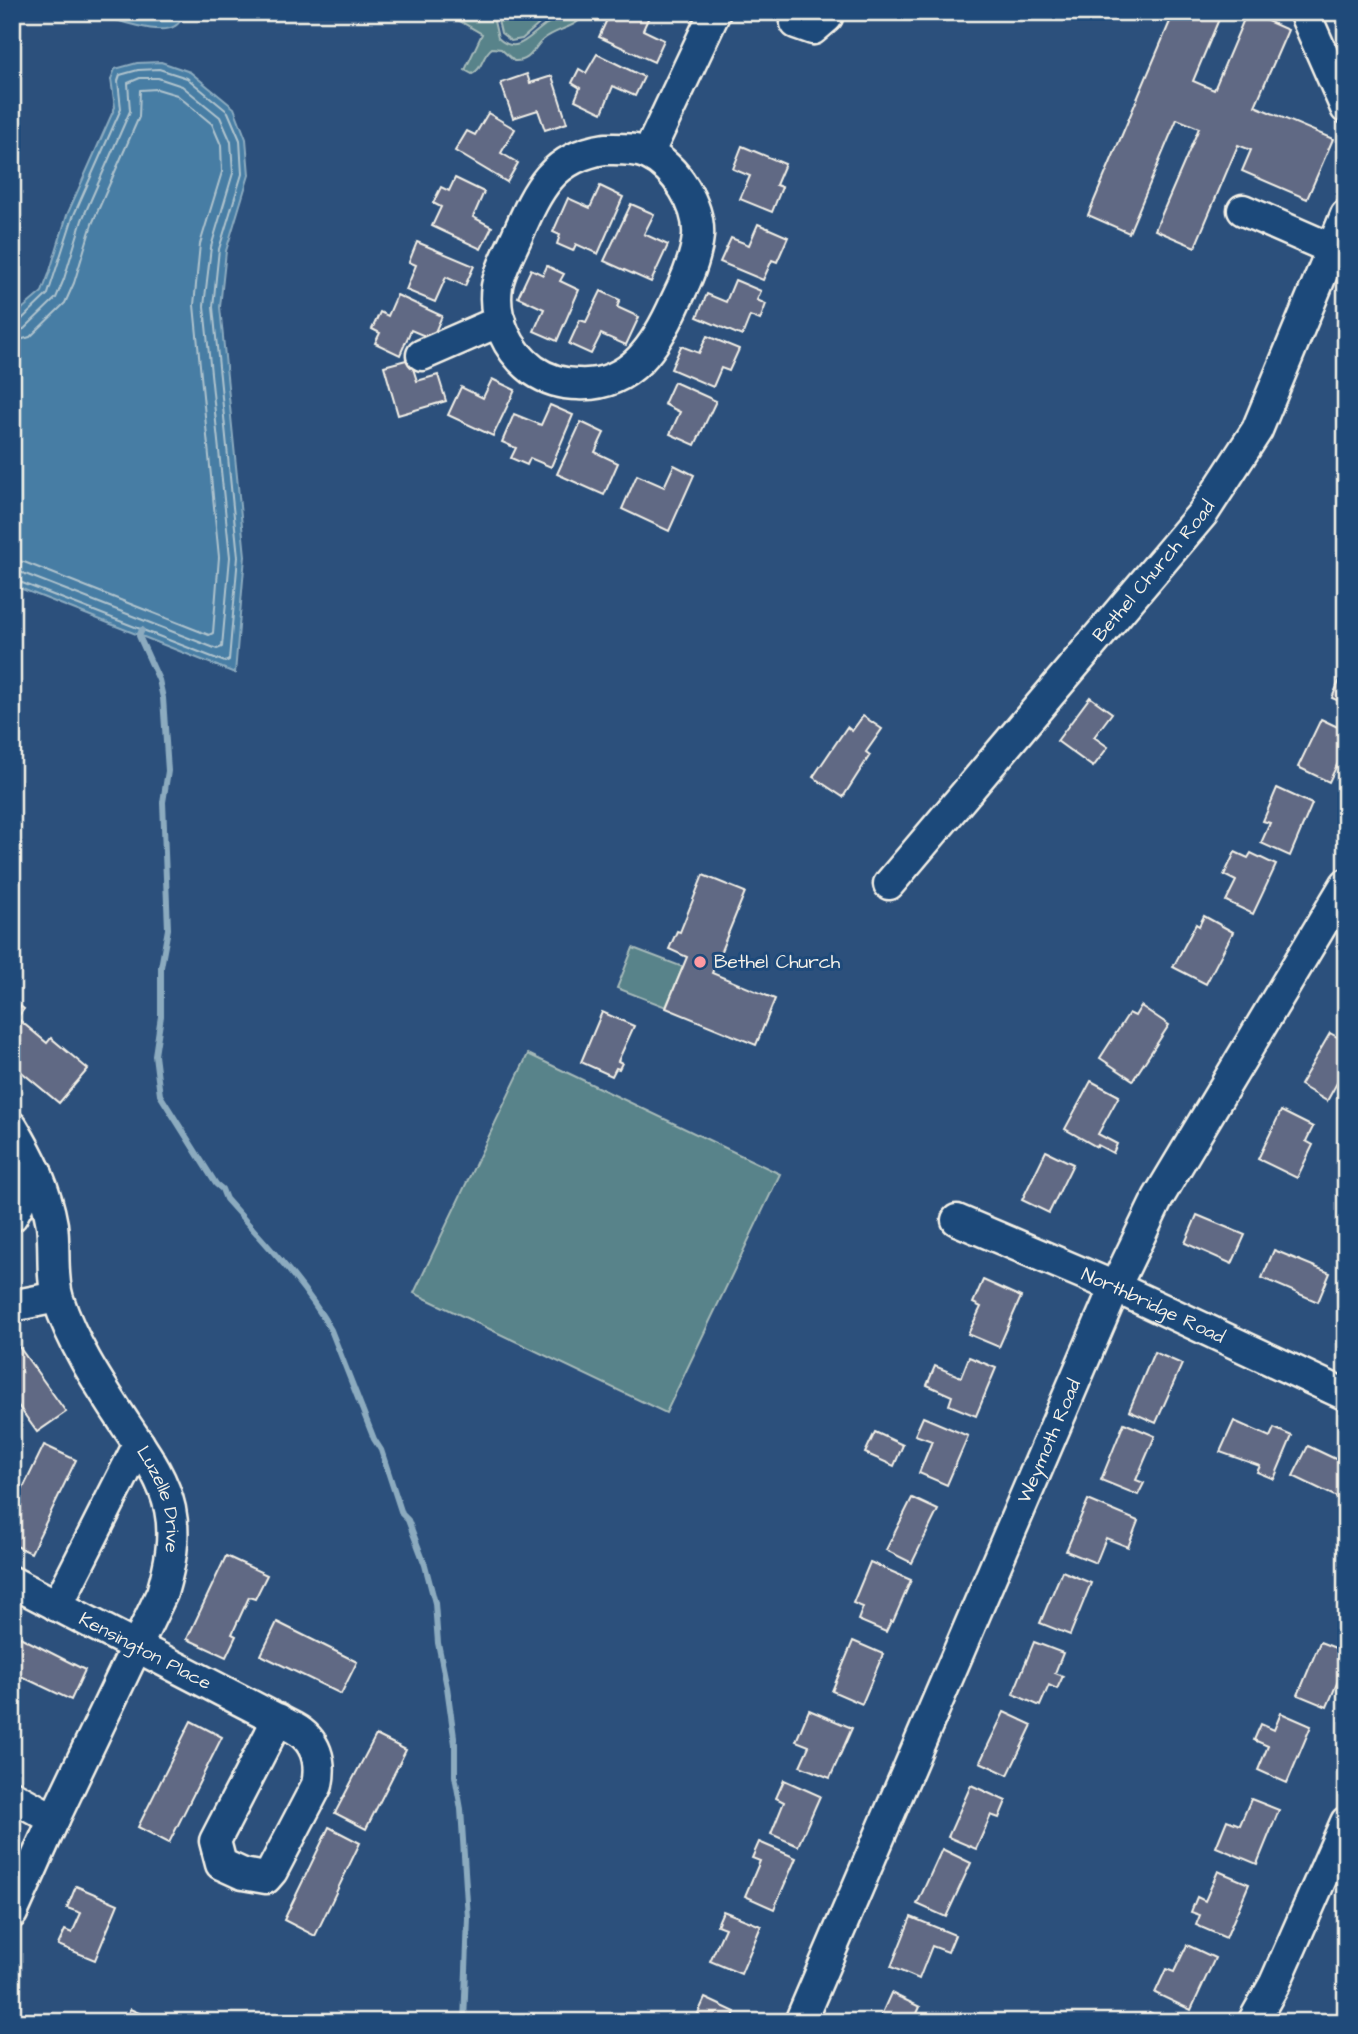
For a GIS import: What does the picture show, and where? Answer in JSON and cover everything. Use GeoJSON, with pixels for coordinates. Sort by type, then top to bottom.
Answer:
{"type":"FeatureCollection","features":[{"type":"Feature","properties":{"kind":"street"},"geometry":{"type":"LineString","coordinates":[[648,154],[715,12]]}},
{"type":"Feature","properties":{"kind":"street"},"geometry":{"type":"LineString","coordinates":[[782,17],[813,29],[827,17],[827,12]]}},
{"type":"Feature","properties":{"kind":"street"},"geometry":{"type":"LineString","coordinates":[[1304,12],[1346,108]]}},
{"type":"Feature","properties":{"kind":"street"},"geometry":{"type":"LineString","coordinates":[[623,149],[648,154],[661,163],[684,189],[693,206],[698,234],[696,252],[664,328],[646,355],[630,370],[604,383],[569,384],[550,379],[533,370],[513,350],[503,333],[500,321],[496,299],[502,271],[542,184],[569,159],[586,152],[623,149]]}},
{"type":"Feature","properties":{"kind":"street"},"geometry":{"type":"LineString","coordinates":[[1243,210],[1332,249]]}},
{"type":"Feature","properties":{"kind":"street","name":"Bethel Church Road"},"geometry":{"type":"LineString","coordinates":[[889,884],[1203,513],[1257,430],[1346,215]]}},
{"type":"Feature","properties":{"kind":"street"},"geometry":{"type":"LineString","coordinates":[[422,355],[500,321]]}},
{"type":"Feature","properties":{"kind":"street","name":"Weymoth Road"},"geometry":{"type":"LineString","coordinates":[[800,2022],[1115,1287],[1158,1198],[1346,884]]}},
{"type":"Feature","properties":{"kind":"street","name":"Luzelle Drive"},"geometry":{"type":"LineString","coordinates":[[12,1127],[36,1171],[52,1225],[57,1297],[84,1360],[162,1482],[170,1510],[173,1542],[162,1593],[12,1913]]}},
{"type":"Feature","properties":{"kind":"street"},"geometry":{"type":"LineString","coordinates":[[12,1216],[36,1171]]}},
{"type":"Feature","properties":{"kind":"street","name":"Northbridge Road"},"geometry":{"type":"LineString","coordinates":[[957,1220],[1115,1287],[1346,1395]]}},
{"type":"Feature","properties":{"kind":"street"},"geometry":{"type":"LineString","coordinates":[[12,1306],[57,1297]]}},
{"type":"Feature","properties":{"kind":"street"},"geometry":{"type":"LineString","coordinates":[[57,1606],[139,1444]]}},
{"type":"Feature","properties":{"kind":"street","name":"Kensington Place"},"geometry":{"type":"LineString","coordinates":[[12,1582],[278,1719],[300,1731],[310,1741],[317,1754],[320,1770],[317,1784],[266,1878],[243,1874],[221,1864],[215,1841],[278,1719]]}},
{"type":"Feature","properties":{"kind":"street"},"geometry":{"type":"LineString","coordinates":[[12,1796],[54,1819]]}},
{"type":"Feature","properties":{"kind":"street"},"geometry":{"type":"LineString","coordinates":[[1253,2022],[1275,1983],[1346,1822]]}},
{"type":"Feature","properties":{"kind":"green space"},"geometry":{"type":"Polygon","coordinates":[[[490,12],[498,38],[505,43],[517,45],[545,25],[570,12],[586,12],[573,25],[549,35],[520,61],[514,61],[501,49],[492,48],[472,74],[465,70],[482,34],[448,14],[490,12]]]}},
{"type":"Feature","properties":{"kind":"green space"},"geometry":{"type":"Polygon","coordinates":[[[496,12],[562,12],[545,19],[522,39],[511,41],[501,33],[496,12]]]}},
{"type":"Feature","properties":{"kind":"green space"},"geometry":{"type":"Polygon","coordinates":[[[633,948],[683,967],[666,1007],[617,988],[633,948]]]}},
{"type":"Feature","properties":{"kind":"green space"},"geometry":{"type":"Polygon","coordinates":[[[528,1054],[780,1174],[666,1413],[414,1293],[528,1054]]]}},
{"type":"Feature","properties":{"kind":"water"},"geometry":{"type":"Polygon","coordinates":[[[97,12],[185,12],[176,25],[159,29],[125,23],[97,12]]]}},
{"type":"Feature","properties":{"kind":"water"},"geometry":{"type":"Polygon","coordinates":[[[161,62],[190,72],[234,108],[246,139],[249,175],[226,251],[220,307],[245,556],[235,673],[12,585],[12,323],[16,314],[42,292],[67,215],[115,107],[111,79],[115,69],[137,63],[161,62]]]}},
{"type":"Feature","properties":{"kind":"building"},"geometry":{"type":"Polygon","coordinates":[[[602,12],[651,12],[643,30],[664,40],[654,62],[599,37],[609,15],[602,12]]]}},
{"type":"Feature","properties":{"kind":"building"},"geometry":{"type":"Polygon","coordinates":[[[1174,12],[1222,12],[1193,81],[1214,90],[1247,12],[1288,30],[1255,106],[1333,139],[1307,199],[1242,171],[1251,150],[1238,145],[1195,247],[1155,230],[1199,128],[1177,119],[1129,233],[1088,215],[1174,12]]]}},
{"type":"Feature","properties":{"kind":"building"},"geometry":{"type":"Polygon","coordinates":[[[597,54],[644,77],[635,96],[613,86],[602,113],[575,100],[580,88],[572,83],[579,69],[586,73],[597,54]]]}},
{"type":"Feature","properties":{"kind":"building"},"geometry":{"type":"Polygon","coordinates":[[[527,74],[530,83],[552,76],[567,123],[545,130],[538,110],[513,118],[501,83],[527,74]]]}},
{"type":"Feature","properties":{"kind":"building"},"geometry":{"type":"Polygon","coordinates":[[[488,113],[515,129],[501,153],[518,163],[507,182],[455,151],[467,131],[475,135],[488,113]]]}},
{"type":"Feature","properties":{"kind":"building"},"geometry":{"type":"Polygon","coordinates":[[[742,146],[785,164],[776,185],[782,187],[772,212],[740,199],[750,176],[733,169],[742,146]]]}},
{"type":"Feature","properties":{"kind":"building"},"geometry":{"type":"Polygon","coordinates":[[[455,178],[484,192],[473,217],[492,227],[481,249],[432,226],[441,207],[433,203],[441,187],[449,191],[455,178]]]}},
{"type":"Feature","properties":{"kind":"building"},"geometry":{"type":"Polygon","coordinates":[[[600,186],[623,197],[598,254],[576,244],[573,251],[557,244],[560,235],[553,232],[568,198],[590,208],[600,186]]]}},
{"type":"Feature","properties":{"kind":"building"},"geometry":{"type":"Polygon","coordinates":[[[631,204],[654,214],[644,234],[668,245],[651,282],[604,261],[631,204]]]}},
{"type":"Feature","properties":{"kind":"building"},"geometry":{"type":"Polygon","coordinates":[[[758,224],[788,237],[777,262],[772,260],[763,280],[720,262],[731,238],[749,245],[758,224]]]}},
{"type":"Feature","properties":{"kind":"building"},"geometry":{"type":"Polygon","coordinates":[[[417,242],[474,266],[465,286],[446,277],[435,302],[406,290],[416,265],[409,262],[417,242]]]}},
{"type":"Feature","properties":{"kind":"building"},"geometry":{"type":"Polygon","coordinates":[[[547,266],[564,274],[560,281],[579,290],[557,341],[534,331],[544,309],[518,297],[531,269],[543,275],[547,266]]]}},
{"type":"Feature","properties":{"kind":"building"},"geometry":{"type":"Polygon","coordinates":[[[735,280],[761,291],[757,300],[766,304],[760,320],[750,316],[742,336],[697,317],[707,294],[726,302],[735,280]]]}},
{"type":"Feature","properties":{"kind":"building"},"geometry":{"type":"Polygon","coordinates":[[[601,291],[620,300],[617,307],[639,317],[626,345],[601,334],[591,354],[569,344],[580,320],[586,322],[601,291]]]}},
{"type":"Feature","properties":{"kind":"building"},"geometry":{"type":"Polygon","coordinates":[[[397,295],[442,316],[432,339],[411,330],[400,355],[375,343],[380,333],[372,329],[380,312],[388,316],[397,295]]]}},
{"type":"Feature","properties":{"kind":"building"},"geometry":{"type":"Polygon","coordinates":[[[707,336],[739,349],[729,371],[721,368],[713,387],[671,369],[681,346],[699,353],[707,336]]]}},
{"type":"Feature","properties":{"kind":"building"},"geometry":{"type":"Polygon","coordinates":[[[410,359],[417,381],[438,375],[446,401],[398,415],[384,366],[410,359]]]}},
{"type":"Feature","properties":{"kind":"building"},"geometry":{"type":"Polygon","coordinates":[[[492,379],[515,390],[493,436],[448,415],[461,387],[483,398],[492,379]]]}},
{"type":"Feature","properties":{"kind":"building"},"geometry":{"type":"Polygon","coordinates":[[[674,382],[716,401],[695,445],[670,434],[680,412],[664,404],[674,382]]]}},
{"type":"Feature","properties":{"kind":"building"},"geometry":{"type":"Polygon","coordinates":[[[550,405],[573,415],[551,467],[530,458],[527,465],[511,458],[516,448],[502,442],[514,414],[541,425],[550,405]]]}},
{"type":"Feature","properties":{"kind":"building"},"geometry":{"type":"Polygon","coordinates":[[[581,422],[604,433],[595,452],[618,463],[604,495],[557,474],[581,422]]]}},
{"type":"Feature","properties":{"kind":"building"},"geometry":{"type":"Polygon","coordinates":[[[674,465],[694,475],[669,531],[622,509],[637,475],[664,487],[674,465]]]}},
{"type":"Feature","properties":{"kind":"building"},"geometry":{"type":"Polygon","coordinates":[[[1346,665],[1346,704],[1332,698],[1346,665]]]}},
{"type":"Feature","properties":{"kind":"building"},"geometry":{"type":"Polygon","coordinates":[[[1090,697],[1112,713],[1094,737],[1108,747],[1093,767],[1057,741],[1090,697]]]}},
{"type":"Feature","properties":{"kind":"building"},"geometry":{"type":"Polygon","coordinates":[[[863,716],[882,729],[866,752],[870,755],[843,797],[813,777],[847,727],[852,731],[863,716]]]}},
{"type":"Feature","properties":{"kind":"building"},"geometry":{"type":"Polygon","coordinates":[[[1321,719],[1346,731],[1346,746],[1329,782],[1298,767],[1321,719]]]}},
{"type":"Feature","properties":{"kind":"building"},"geometry":{"type":"Polygon","coordinates":[[[1277,788],[1312,804],[1290,856],[1261,843],[1270,823],[1263,821],[1277,788]]]}},
{"type":"Feature","properties":{"kind":"building"},"geometry":{"type":"Polygon","coordinates":[[[1235,852],[1248,858],[1251,853],[1276,865],[1253,914],[1226,901],[1236,881],[1224,875],[1235,852]]]}},
{"type":"Feature","properties":{"kind":"building","name":"Bethel Church"},"geometry":{"type":"Polygon","coordinates":[[[703,875],[745,892],[712,973],[775,999],[756,1045],[666,1008],[687,957],[669,949],[677,931],[680,932],[703,875]]]}},
{"type":"Feature","properties":{"kind":"building"},"geometry":{"type":"Polygon","coordinates":[[[1204,916],[1233,932],[1206,984],[1173,967],[1196,924],[1199,926],[1204,916]]]}},
{"type":"Feature","properties":{"kind":"building"},"geometry":{"type":"Polygon","coordinates":[[[12,1000],[24,1009],[17,1018],[47,1043],[51,1038],[88,1069],[59,1103],[12,1064],[12,1000]]]}},
{"type":"Feature","properties":{"kind":"building"},"geometry":{"type":"Polygon","coordinates":[[[1141,1006],[1169,1025],[1133,1080],[1100,1058],[1129,1013],[1135,1016],[1141,1006]]]}},
{"type":"Feature","properties":{"kind":"building"},"geometry":{"type":"Polygon","coordinates":[[[602,1012],[634,1026],[618,1061],[622,1063],[612,1076],[581,1062],[602,1012]]]}},
{"type":"Feature","properties":{"kind":"building"},"geometry":{"type":"Polygon","coordinates":[[[1330,1033],[1346,1042],[1346,1080],[1344,1084],[1338,1081],[1327,1101],[1300,1085],[1330,1033]]]}},
{"type":"Feature","properties":{"kind":"building"},"geometry":{"type":"Polygon","coordinates":[[[1091,1081],[1119,1096],[1098,1134],[1117,1144],[1113,1153],[1065,1129],[1091,1081]]]}},
{"type":"Feature","properties":{"kind":"building"},"geometry":{"type":"Polygon","coordinates":[[[1281,1111],[1313,1127],[1306,1141],[1313,1145],[1297,1178],[1258,1159],[1281,1111]]]}},
{"type":"Feature","properties":{"kind":"building"},"geometry":{"type":"Polygon","coordinates":[[[1046,1151],[1073,1164],[1049,1213],[1022,1200],[1046,1151]]]}},
{"type":"Feature","properties":{"kind":"building"},"geometry":{"type":"Polygon","coordinates":[[[1197,1215],[1245,1235],[1232,1264],[1185,1243],[1197,1215]]]}},
{"type":"Feature","properties":{"kind":"building"},"geometry":{"type":"Polygon","coordinates":[[[1274,1250],[1330,1273],[1318,1302],[1262,1278],[1274,1250]]]}},
{"type":"Feature","properties":{"kind":"building"},"geometry":{"type":"Polygon","coordinates":[[[983,1280],[1021,1297],[999,1347],[968,1334],[981,1307],[973,1303],[983,1280]]]}},
{"type":"Feature","properties":{"kind":"building"},"geometry":{"type":"Polygon","coordinates":[[[17,1344],[66,1412],[37,1432],[12,1397],[12,1347],[17,1344]]]}},
{"type":"Feature","properties":{"kind":"building"},"geometry":{"type":"Polygon","coordinates":[[[1154,1352],[1182,1364],[1156,1423],[1129,1411],[1154,1352]]]}},
{"type":"Feature","properties":{"kind":"building"},"geometry":{"type":"Polygon","coordinates":[[[969,1357],[996,1368],[976,1416],[949,1405],[952,1396],[927,1385],[935,1366],[961,1377],[969,1357]]]}},
{"type":"Feature","properties":{"kind":"building"},"geometry":{"type":"Polygon","coordinates":[[[923,1417],[968,1436],[947,1485],[919,1473],[932,1441],[915,1435],[923,1417]]]}},
{"type":"Feature","properties":{"kind":"building"},"geometry":{"type":"Polygon","coordinates":[[[1234,1421],[1270,1437],[1274,1428],[1292,1436],[1274,1479],[1257,1472],[1260,1466],[1220,1452],[1234,1421]]]}},
{"type":"Feature","properties":{"kind":"building"},"geometry":{"type":"Polygon","coordinates":[[[1124,1423],[1155,1436],[1136,1480],[1144,1483],[1138,1495],[1101,1480],[1124,1423]]]}},
{"type":"Feature","properties":{"kind":"building"},"geometry":{"type":"Polygon","coordinates":[[[875,1432],[903,1445],[894,1466],[865,1453],[875,1432]]]}},
{"type":"Feature","properties":{"kind":"building"},"geometry":{"type":"Polygon","coordinates":[[[44,1445],[76,1460],[31,1553],[12,1544],[12,1511],[44,1445]]]}},
{"type":"Feature","properties":{"kind":"building"},"geometry":{"type":"Polygon","coordinates":[[[1308,1446],[1346,1464],[1346,1496],[1343,1500],[1293,1476],[1308,1446]]]}},
{"type":"Feature","properties":{"kind":"building"},"geometry":{"type":"Polygon","coordinates":[[[912,1498],[938,1510],[912,1563],[886,1550],[912,1498]]]}},
{"type":"Feature","properties":{"kind":"building"},"geometry":{"type":"Polygon","coordinates":[[[1088,1500],[1138,1521],[1128,1547],[1106,1538],[1096,1563],[1066,1551],[1088,1500]]]}},
{"type":"Feature","properties":{"kind":"building"},"geometry":{"type":"Polygon","coordinates":[[[226,1556],[267,1575],[255,1599],[249,1597],[232,1634],[236,1636],[226,1657],[187,1639],[226,1556]]]}},
{"type":"Feature","properties":{"kind":"building"},"geometry":{"type":"Polygon","coordinates":[[[870,1562],[911,1580],[886,1632],[858,1620],[863,1607],[853,1603],[870,1562]]]}},
{"type":"Feature","properties":{"kind":"building"},"geometry":{"type":"Polygon","coordinates":[[[1062,1571],[1091,1583],[1070,1635],[1040,1623],[1062,1571]]]}},
{"type":"Feature","properties":{"kind":"building"},"geometry":{"type":"Polygon","coordinates":[[[277,1622],[357,1662],[341,1694],[261,1655],[277,1622]]]}},
{"type":"Feature","properties":{"kind":"building"},"geometry":{"type":"Polygon","coordinates":[[[12,1633],[85,1670],[71,1700],[12,1672],[12,1633]]]}},
{"type":"Feature","properties":{"kind":"building"},"geometry":{"type":"Polygon","coordinates":[[[853,1641],[883,1654],[862,1704],[832,1691],[853,1641]]]}},
{"type":"Feature","properties":{"kind":"building"},"geometry":{"type":"Polygon","coordinates":[[[1034,1642],[1063,1653],[1055,1673],[1063,1676],[1057,1689],[1049,1685],[1040,1706],[1013,1694],[1034,1642]]]}},
{"type":"Feature","properties":{"kind":"building"},"geometry":{"type":"Polygon","coordinates":[[[1320,1642],[1346,1652],[1346,1662],[1327,1707],[1298,1695],[1320,1642]]]}},
{"type":"Feature","properties":{"kind":"building"},"geometry":{"type":"Polygon","coordinates":[[[809,1710],[852,1728],[830,1778],[800,1766],[809,1746],[796,1741],[809,1710]]]}},
{"type":"Feature","properties":{"kind":"building"},"geometry":{"type":"Polygon","coordinates":[[[1004,1712],[1032,1725],[1008,1775],[980,1762],[1004,1712]]]}},
{"type":"Feature","properties":{"kind":"building"},"geometry":{"type":"Polygon","coordinates":[[[1281,1713],[1311,1726],[1287,1783],[1258,1770],[1268,1746],[1254,1740],[1261,1724],[1274,1730],[1281,1713]]]}},
{"type":"Feature","properties":{"kind":"building"},"geometry":{"type":"Polygon","coordinates":[[[191,1721],[222,1737],[169,1843],[138,1827],[191,1721]]]}},
{"type":"Feature","properties":{"kind":"building"},"geometry":{"type":"Polygon","coordinates":[[[376,1735],[406,1750],[366,1829],[335,1813],[376,1735]]]}},
{"type":"Feature","properties":{"kind":"building"},"geometry":{"type":"Polygon","coordinates":[[[784,1780],[820,1796],[798,1846],[771,1834],[784,1802],[776,1798],[784,1780]]]}},
{"type":"Feature","properties":{"kind":"building"},"geometry":{"type":"Polygon","coordinates":[[[971,1785],[1006,1801],[999,1818],[991,1815],[976,1849],[948,1837],[971,1785]]]}},
{"type":"Feature","properties":{"kind":"building"},"geometry":{"type":"Polygon","coordinates":[[[1251,1799],[1279,1810],[1257,1864],[1216,1847],[1227,1820],[1240,1825],[1251,1799]]]}},
{"type":"Feature","properties":{"kind":"building"},"geometry":{"type":"Polygon","coordinates":[[[329,1827],[360,1843],[315,1936],[284,1920],[329,1827]]]}},
{"type":"Feature","properties":{"kind":"building"},"geometry":{"type":"Polygon","coordinates":[[[759,1842],[796,1858],[774,1909],[745,1896],[760,1861],[752,1858],[759,1842]]]}},
{"type":"Feature","properties":{"kind":"building"},"geometry":{"type":"Polygon","coordinates":[[[942,1849],[971,1863],[946,1917],[917,1904],[942,1849]]]}},
{"type":"Feature","properties":{"kind":"building"},"geometry":{"type":"Polygon","coordinates":[[[1218,1871],[1249,1884],[1226,1938],[1196,1925],[1200,1915],[1191,1912],[1197,1897],[1205,1901],[1218,1871]]]}},
{"type":"Feature","properties":{"kind":"building"},"geometry":{"type":"Polygon","coordinates":[[[76,1886],[118,1904],[95,1960],[58,1945],[65,1930],[72,1933],[81,1913],[67,1908],[76,1886]]]}},
{"type":"Feature","properties":{"kind":"building"},"geometry":{"type":"Polygon","coordinates":[[[723,1911],[761,1926],[741,1974],[710,1961],[725,1928],[717,1925],[723,1911]]]}},
{"type":"Feature","properties":{"kind":"building"},"geometry":{"type":"Polygon","coordinates":[[[911,1917],[955,1935],[948,1952],[932,1946],[919,1979],[891,1967],[911,1917]]]}},
{"type":"Feature","properties":{"kind":"building"},"geometry":{"type":"Polygon","coordinates":[[[1187,1945],[1215,1958],[1191,2010],[1155,1993],[1166,1969],[1174,1972],[1187,1945]]]}},
{"type":"Feature","properties":{"kind":"building"},"geometry":{"type":"Polygon","coordinates":[[[891,1993],[920,2007],[913,2022],[878,2022],[891,1993]]]}},
{"type":"Feature","properties":{"kind":"building"},"geometry":{"type":"Polygon","coordinates":[[[705,1998],[735,2012],[731,2022],[694,2022],[705,1998]]]}},
{"type":"Feature","properties":{"kind":"building"},"geometry":{"type":"Polygon","coordinates":[[[130,2009],[159,2022],[124,2022],[130,2009]]]}},
{"type":"Feature","properties":{"kind":"building"},"geometry":{"type":"Polygon","coordinates":[[[1149,2012],[1169,2022],[1144,2022],[1149,2012]]]}},
{"type":"Feature","properties":{"kind":"waterway"},"geometry":{"type":"LineString","coordinates":[[142,630],[139,636],[159,680],[163,698],[168,771],[163,802],[168,929],[161,967],[161,1016],[155,1055],[160,1095],[226,1199],[295,1278],[331,1330],[374,1439],[381,1450],[402,1514],[408,1520],[425,1565],[435,1603],[438,1643],[455,1744],[455,1776],[461,1809],[468,1918],[464,2022]]}},
{"type":"Feature","properties":{"kind":"place","name":"Bethel Church"},"geometry":{"type":"Point","coordinates":[700,962]}}]}
